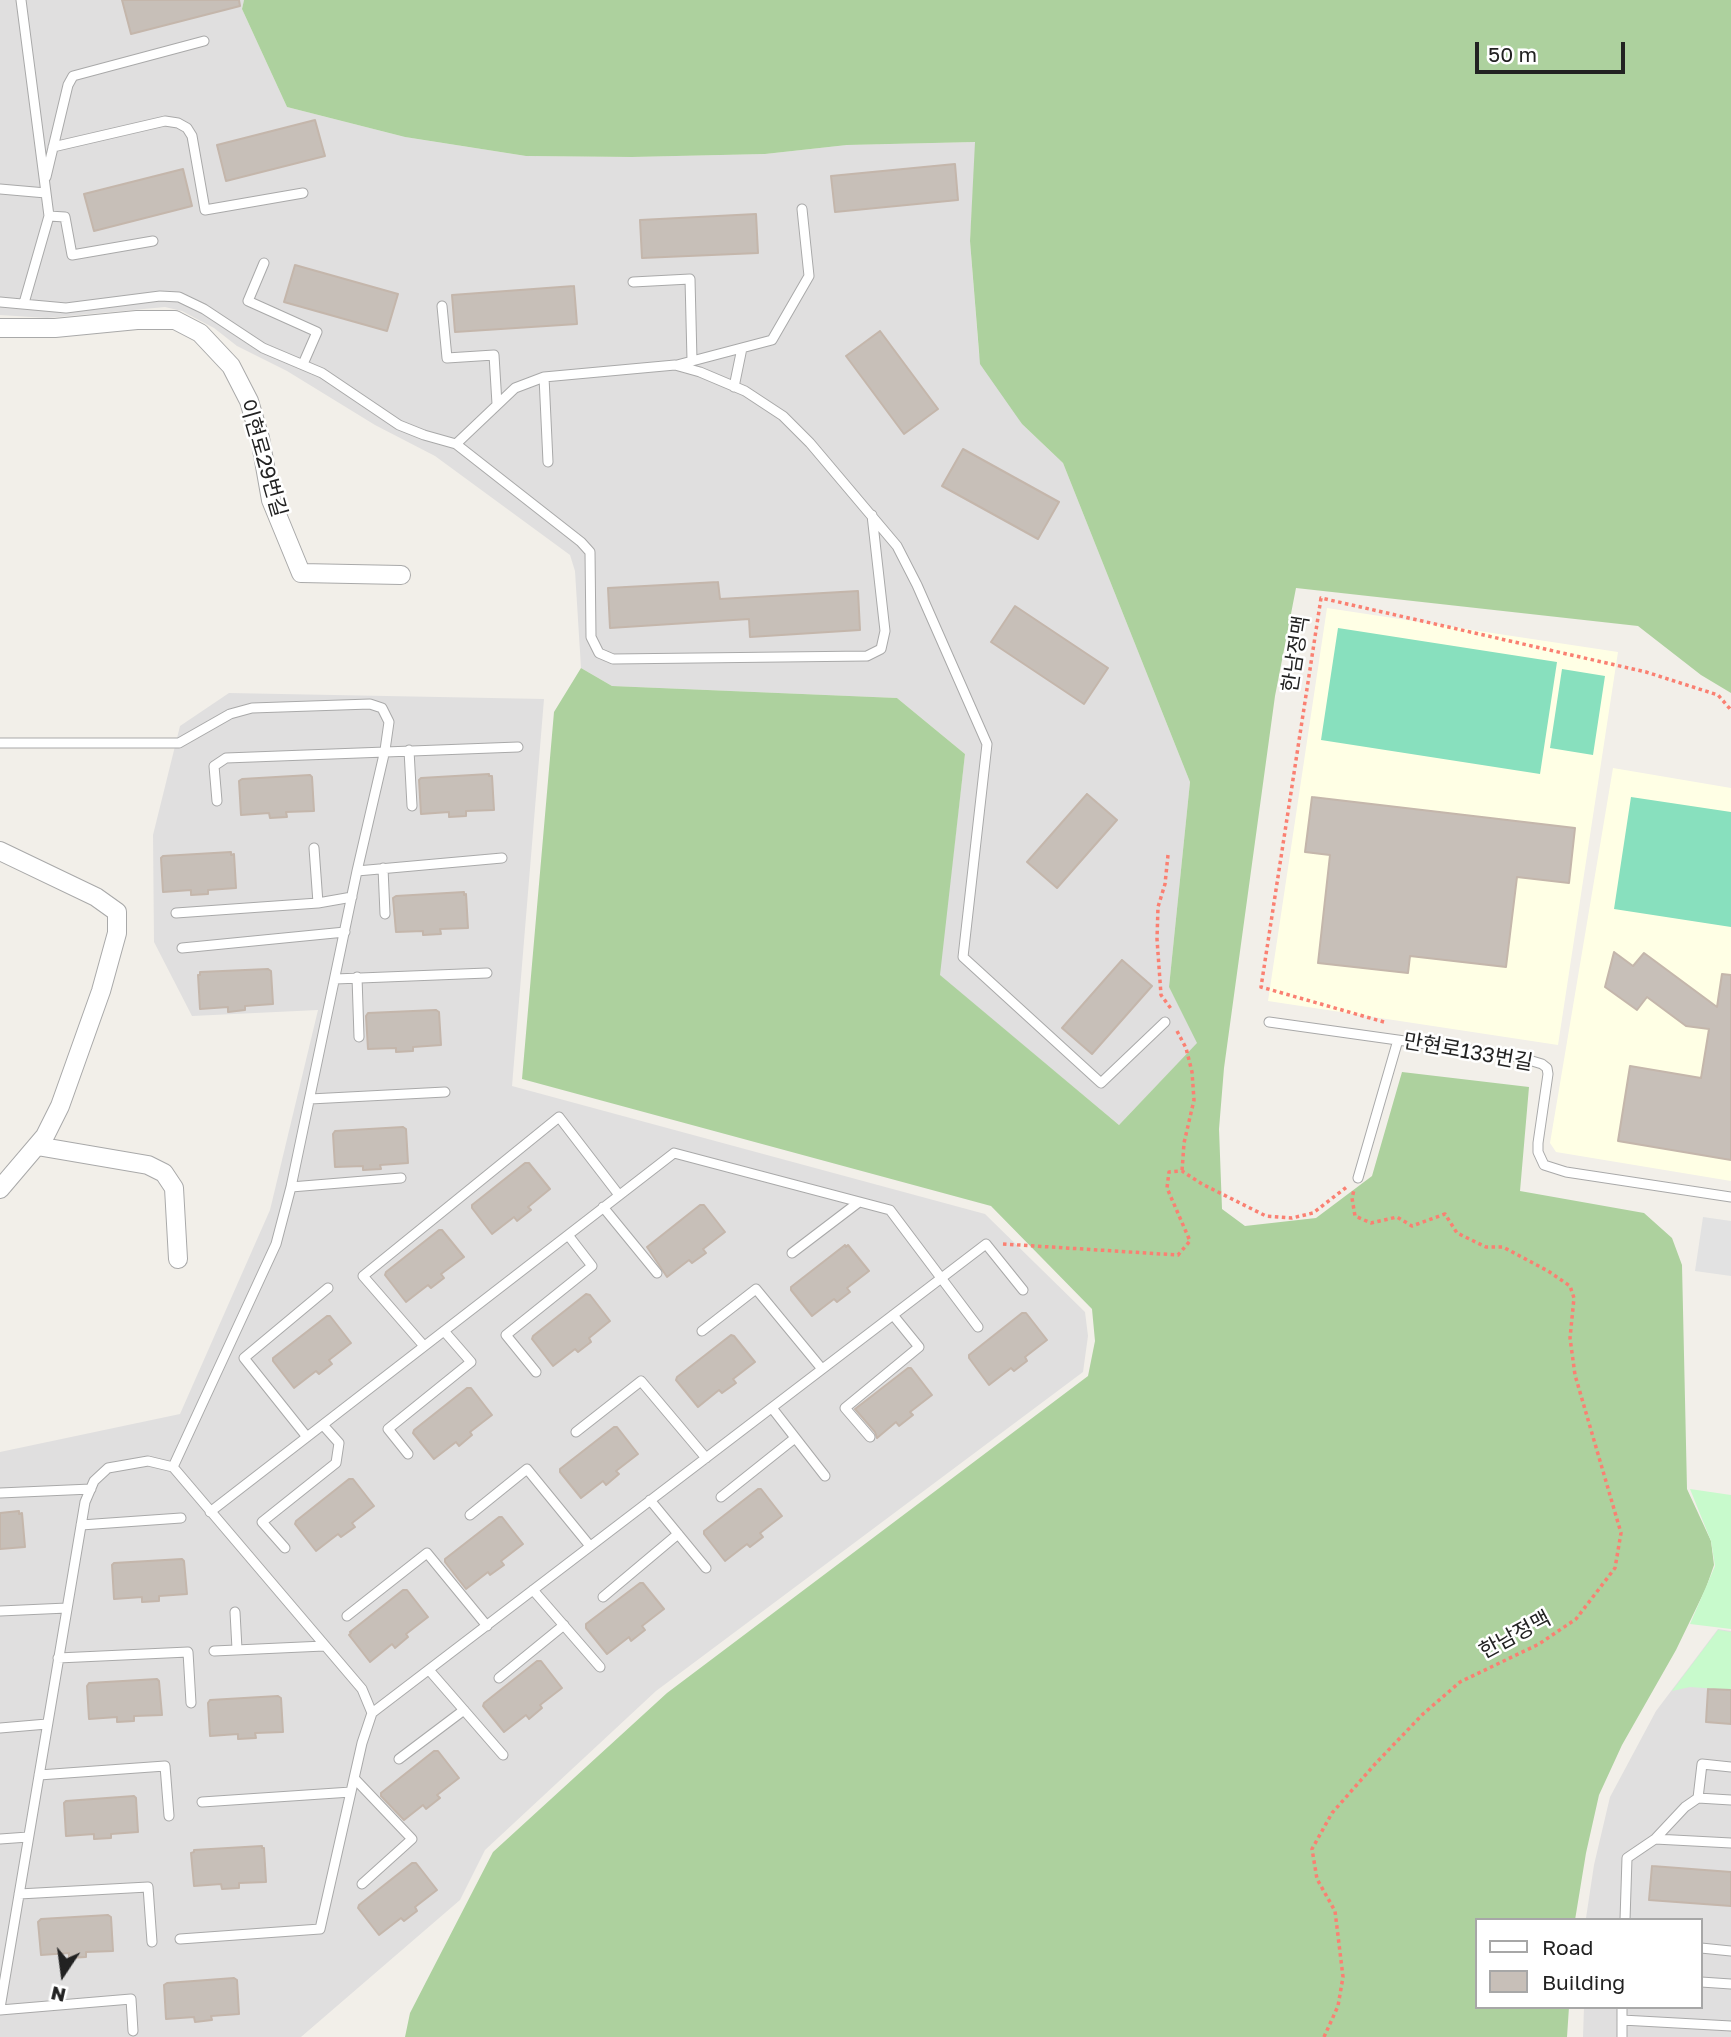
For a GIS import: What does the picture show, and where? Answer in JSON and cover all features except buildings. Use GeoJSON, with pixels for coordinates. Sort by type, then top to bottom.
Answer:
{"type":"FeatureCollection","features":[{"type":"Feature","properties":{"kind":"street","name":"이현로29번길"},"geometry":{"type":"LineString","coordinates":[[0,328],[55,328],[136,320],[175,320],[200,333],[231,366],[249,401],[260,438],[271,500],[301,573],[401,575]]}},
{"type":"Feature","properties":{"kind":"street"},"geometry":{"type":"LineString","coordinates":[[0,850],[96,897],[117,912],[117,933],[101,990],[60,1106],[46,1136],[0,1189]]}},
{"type":"Feature","properties":{"kind":"street"},"geometry":{"type":"LineString","coordinates":[[37,1146],[148,1164],[164,1173],[174,1188],[178,1259]]}},
{"type":"Feature","properties":{"kind":"lane"},"geometry":{"type":"LineString","coordinates":[[21,0],[49,216],[24,303]]}},
{"type":"Feature","properties":{"kind":"lane"},"geometry":{"type":"LineString","coordinates":[[45,182],[68,85],[74,75],[204,41]]}},
{"type":"Feature","properties":{"kind":"lane"},"geometry":{"type":"LineString","coordinates":[[53,147],[165,121],[178,123],[187,128],[192,136],[205,210],[303,192]]}},
{"type":"Feature","properties":{"kind":"lane"},"geometry":{"type":"LineString","coordinates":[[0,189],[46,193]]}},
{"type":"Feature","properties":{"kind":"lane"},"geometry":{"type":"LineString","coordinates":[[456,444],[514,388],[544,377],[675,365],[772,340],[809,276],[802,209]]}},
{"type":"Feature","properties":{"kind":"lane"},"geometry":{"type":"LineString","coordinates":[[49,216],[65,217],[72,255],[153,242]]}},
{"type":"Feature","properties":{"kind":"lane"},"geometry":{"type":"LineString","coordinates":[[264,263],[248,301],[317,332],[303,364]]}},
{"type":"Feature","properties":{"kind":"lane"},"geometry":{"type":"LineString","coordinates":[[633,282],[690,279],[692,360]]}},
{"type":"Feature","properties":{"kind":"lane"},"geometry":{"type":"LineString","coordinates":[[0,302],[66,308],[160,296],[179,297],[204,309],[263,348],[322,373],[399,425],[456,444],[581,542],[590,552],[591,637],[599,653],[613,659],[867,656],[874,653],[880,649],[885,631],[872,514]]}},
{"type":"Feature","properties":{"kind":"lane"},"geometry":{"type":"LineString","coordinates":[[442,306],[447,358],[494,355],[497,404]]}},
{"type":"Feature","properties":{"kind":"lane"},"geometry":{"type":"LineString","coordinates":[[734,387],[742,348]]}},
{"type":"Feature","properties":{"kind":"lane"},"geometry":{"type":"LineString","coordinates":[[675,365],[745,391],[783,416],[841,477],[897,545],[918,585],[987,744],[963,957],[1101,1083],[1165,1022]]}},
{"type":"Feature","properties":{"kind":"lane"},"geometry":{"type":"LineString","coordinates":[[544,377],[548,462]]}},
{"type":"Feature","properties":{"kind":"lane"},"geometry":{"type":"LineString","coordinates":[[0,743],[179,743],[230,714],[252,708],[370,704],[382,708],[389,722],[291,1187],[276,1244],[173,1466]]}},
{"type":"Feature","properties":{"kind":"lane"},"geometry":{"type":"LineString","coordinates":[[217,802],[214,766],[226,758],[518,747]]}},
{"type":"Feature","properties":{"kind":"lane"},"geometry":{"type":"LineString","coordinates":[[409,750],[412,807]]}},
{"type":"Feature","properties":{"kind":"lane"},"geometry":{"type":"LineString","coordinates":[[314,848],[318,903]]}},
{"type":"Feature","properties":{"kind":"lane"},"geometry":{"type":"LineString","coordinates":[[357,871],[502,858]]}},
{"type":"Feature","properties":{"kind":"lane"},"geometry":{"type":"LineString","coordinates":[[383,868],[385,914]]}},
{"type":"Feature","properties":{"kind":"lane"},"geometry":{"type":"LineString","coordinates":[[176,913],[318,903],[352,897]]}},
{"type":"Feature","properties":{"kind":"lane"},"geometry":{"type":"LineString","coordinates":[[182,948],[345,932]]}},
{"type":"Feature","properties":{"kind":"lane"},"geometry":{"type":"LineString","coordinates":[[335,979],[487,973]]}},
{"type":"Feature","properties":{"kind":"lane"},"geometry":{"type":"LineString","coordinates":[[357,977],[359,1037]]}},
{"type":"Feature","properties":{"kind":"lane","name":"만현로133번길"},"geometry":{"type":"LineString","coordinates":[[1269,1022],[1519,1057],[1542,1064],[1547,1068],[1548,1074],[1538,1152],[1549,1168],[1731,1197]]}},
{"type":"Feature","properties":{"kind":"lane"},"geometry":{"type":"LineString","coordinates":[[1358,1178],[1398,1040]]}},
{"type":"Feature","properties":{"kind":"lane"},"geometry":{"type":"LineString","coordinates":[[310,1099],[445,1092]]}},
{"type":"Feature","properties":{"kind":"lane"},"geometry":{"type":"LineString","coordinates":[[424,1346],[363,1276],[559,1117],[619,1195]]}},
{"type":"Feature","properties":{"kind":"lane"},"geometry":{"type":"LineString","coordinates":[[210,1512],[674,1153],[890,1210],[978,1327]]}},
{"type":"Feature","properties":{"kind":"lane"},"geometry":{"type":"LineString","coordinates":[[291,1187],[401,1178]]}},
{"type":"Feature","properties":{"kind":"lane"},"geometry":{"type":"LineString","coordinates":[[792,1253],[859,1202]]}},
{"type":"Feature","properties":{"kind":"lane"},"geometry":{"type":"LineString","coordinates":[[603,1207],[657,1273]]}},
{"type":"Feature","properties":{"kind":"lane"},"geometry":{"type":"LineString","coordinates":[[536,1372],[506,1335],[592,1266],[568,1235]]}},
{"type":"Feature","properties":{"kind":"lane"},"geometry":{"type":"LineString","coordinates":[[180,1939],[320,1929],[362,1743],[372,1713],[986,1244],[1023,1290]]}},
{"type":"Feature","properties":{"kind":"lane"},"geometry":{"type":"LineString","coordinates":[[307,1437],[244,1358],[328,1288]]}},
{"type":"Feature","properties":{"kind":"lane"},"geometry":{"type":"LineString","coordinates":[[702,1331],[756,1289],[822,1369]]}},
{"type":"Feature","properties":{"kind":"lane"},"geometry":{"type":"LineString","coordinates":[[870,1437],[845,1408],[919,1347],[893,1315]]}},
{"type":"Feature","properties":{"kind":"lane"},"geometry":{"type":"LineString","coordinates":[[408,1454],[388,1429],[471,1362],[444,1331]]}},
{"type":"Feature","properties":{"kind":"lane"},"geometry":{"type":"LineString","coordinates":[[576,1432],[640,1381],[706,1458]]}},
{"type":"Feature","properties":{"kind":"lane"},"geometry":{"type":"LineString","coordinates":[[772,1408],[825,1476]]}},
{"type":"Feature","properties":{"kind":"lane"},"geometry":{"type":"LineString","coordinates":[[285,1548],[262,1522],[336,1463],[339,1443],[323,1425]]}},
{"type":"Feature","properties":{"kind":"lane"},"geometry":{"type":"LineString","coordinates":[[721,1497],[795,1438]]}},
{"type":"Feature","properties":{"kind":"lane"},"geometry":{"type":"LineString","coordinates":[[133,2031],[131,1999],[0,2009],[4,1958],[19,1894],[85,1502],[94,1481],[107,1468],[148,1461],[173,1466],[362,1689],[372,1713]]}},
{"type":"Feature","properties":{"kind":"lane"},"geometry":{"type":"LineString","coordinates":[[470,1515],[527,1469],[590,1546]]}},
{"type":"Feature","properties":{"kind":"lane"},"geometry":{"type":"LineString","coordinates":[[0,1493],[91,1489]]}},
{"type":"Feature","properties":{"kind":"lane"},"geometry":{"type":"LineString","coordinates":[[650,1500],[706,1568]]}},
{"type":"Feature","properties":{"kind":"lane"},"geometry":{"type":"LineString","coordinates":[[81,1525],[181,1518]]}},
{"type":"Feature","properties":{"kind":"lane"},"geometry":{"type":"LineString","coordinates":[[603,1597],[678,1534]]}},
{"type":"Feature","properties":{"kind":"lane"},"geometry":{"type":"LineString","coordinates":[[348,1616],[427,1553],[487,1626]]}},
{"type":"Feature","properties":{"kind":"lane"},"geometry":{"type":"LineString","coordinates":[[533,1590],[600,1667]]}},
{"type":"Feature","properties":{"kind":"lane"},"geometry":{"type":"LineString","coordinates":[[0,1611],[67,1608]]}},
{"type":"Feature","properties":{"kind":"lane"},"geometry":{"type":"LineString","coordinates":[[235,1612],[237,1649]]}},
{"type":"Feature","properties":{"kind":"lane"},"geometry":{"type":"LineString","coordinates":[[499,1678],[564,1625]]}},
{"type":"Feature","properties":{"kind":"lane"},"geometry":{"type":"LineString","coordinates":[[214,1651],[324,1646]]}},
{"type":"Feature","properties":{"kind":"lane"},"geometry":{"type":"LineString","coordinates":[[58,1658],[188,1652],[191,1703]]}},
{"type":"Feature","properties":{"kind":"lane"},"geometry":{"type":"LineString","coordinates":[[429,1670],[503,1755]]}},
{"type":"Feature","properties":{"kind":"lane"},"geometry":{"type":"LineString","coordinates":[[399,1759],[464,1710]]}},
{"type":"Feature","properties":{"kind":"lane"},"geometry":{"type":"LineString","coordinates":[[0,1728],[47,1724]]}},
{"type":"Feature","properties":{"kind":"lane"},"geometry":{"type":"LineString","coordinates":[[1698,1798],[1702,1764],[1731,1767]]}},
{"type":"Feature","properties":{"kind":"lane"},"geometry":{"type":"LineString","coordinates":[[39,1775],[165,1766],[169,1816]]}},
{"type":"Feature","properties":{"kind":"lane"},"geometry":{"type":"LineString","coordinates":[[354,1777],[412,1839],[362,1884]]}},
{"type":"Feature","properties":{"kind":"lane"},"geometry":{"type":"LineString","coordinates":[[202,1802],[351,1792]]}},
{"type":"Feature","properties":{"kind":"lane"},"geometry":{"type":"LineString","coordinates":[[1625,1918],[1627,1858],[1655,1839],[1685,1807],[1698,1798],[1731,1800]]}},
{"type":"Feature","properties":{"kind":"lane"},"geometry":{"type":"LineString","coordinates":[[0,1839],[28,1837]]}},
{"type":"Feature","properties":{"kind":"lane"},"geometry":{"type":"LineString","coordinates":[[1655,1839],[1731,1843]]}},
{"type":"Feature","properties":{"kind":"lane"},"geometry":{"type":"LineString","coordinates":[[19,1894],[148,1887],[152,1942]]}},
{"type":"Feature","properties":{"kind":"lane"},"geometry":{"type":"LineString","coordinates":[[1703,1948],[1731,1951]]}},
{"type":"Feature","properties":{"kind":"lane"},"geometry":{"type":"LineString","coordinates":[[1703,1982],[1731,1984]]}},
{"type":"Feature","properties":{"kind":"lane"},"geometry":{"type":"LineString","coordinates":[[1622,2009],[1622,2037]]}},
{"type":"Feature","properties":{"kind":"lane"},"geometry":{"type":"LineString","coordinates":[[1622,2020],[1731,2026]]}},
{"type":"Feature","properties":{"kind":"path","name":"한남정맥"},"geometry":{"type":"LineString","coordinates":[[1398,1040],[1396,1026],[1261,987],[1321,598],[1646,672],[1718,695],[1731,710]]}},
{"type":"Feature","properties":{"kind":"path"},"geometry":{"type":"LineString","coordinates":[[986,1244],[1018,1243],[1178,1255],[1190,1241],[1167,1188],[1169,1172],[1182,1171],[1266,1216],[1292,1218],[1313,1213],[1358,1178]]}},
{"type":"Feature","properties":{"kind":"path","name":"한남정맥"},"geometry":{"type":"LineString","coordinates":[[1324,2037],[1338,2006],[1343,1977],[1335,1911],[1317,1880],[1312,1849],[1332,1813],[1376,1762],[1423,1714],[1460,1682],[1539,1644],[1576,1619],[1615,1568],[1621,1533],[1574,1375],[1570,1339],[1574,1298],[1570,1286],[1503,1247],[1486,1247],[1457,1233],[1445,1214],[1412,1226],[1396,1217],[1371,1223],[1355,1216],[1352,1198],[1358,1178]]}},
{"type":"Feature","properties":{"kind":"shaded area"},"geometry":{"type":"Polygon","coordinates":[[[0,0],[244,0],[242,9],[287,107],[405,137],[526,156],[765,154],[847,145],[976,142],[970,241],[979,354],[1022,424],[1063,463],[1190,782],[1169,987],[1198,1043],[1119,1125],[939,975],[965,754],[897,698],[612,686],[581,668],[575,571],[570,555],[435,456],[375,425],[287,371],[237,346],[214,328],[182,311],[165,307],[47,318],[0,315],[0,0]]]}},
{"type":"Feature","properties":{"kind":"shaded area"},"geometry":{"type":"Polygon","coordinates":[[[1327,608],[1618,652],[1558,1045],[1268,1001],[1327,608]]]}},
{"type":"Feature","properties":{"kind":"shaded area"},"geometry":{"type":"Polygon","coordinates":[[[229,693],[544,699],[512,1086],[985,1214],[1085,1312],[1088,1336],[1083,1372],[656,1691],[485,1850],[460,1900],[301,2037],[0,2037],[0,1452],[180,1414],[270,1210],[318,1010],[192,1016],[154,942],[153,835],[180,726],[229,693]]]}},
{"type":"Feature","properties":{"kind":"shaded area"},"geometry":{"type":"Polygon","coordinates":[[[1613,768],[1731,788],[1731,1181],[1556,1152],[1550,1143],[1613,768]]]}},
{"type":"Feature","properties":{"kind":"shaded area"},"geometry":{"type":"Polygon","coordinates":[[[1703,1217],[1731,1221],[1731,1276],[1695,1271],[1703,1217]]]}},
{"type":"Feature","properties":{"kind":"shaded area"},"geometry":{"type":"Polygon","coordinates":[[[1718,1629],[1731,1631],[1731,2037],[1583,2037],[1584,2009],[1703,2009],[1703,1918],[1586,1918],[1594,1865],[1610,1797],[1656,1711],[1718,1629]]]}},
{"type":"Feature","properties":{"kind":"green space"},"geometry":{"type":"Polygon","coordinates":[[[244,0],[1731,0],[1731,693],[1701,675],[1638,626],[1296,588],[1275,696],[1224,1068],[1219,1129],[1222,1209],[1245,1226],[1316,1218],[1372,1176],[1402,1072],[1529,1087],[1520,1191],[1644,1213],[1672,1238],[1682,1265],[1687,1489],[1711,1541],[1714,1565],[1676,1650],[1622,1745],[1599,1795],[1575,1918],[1476,1918],[1476,2009],[1569,2009],[1567,2037],[405,2037],[410,2013],[493,1852],[667,1693],[1088,1376],[1095,1341],[1092,1309],[991,1206],[522,1079],[554,712],[581,668],[612,686],[897,698],[965,754],[940,975],[1119,1125],[1197,1043],[1169,987],[1190,782],[1063,463],[1022,424],[980,364],[970,241],[975,142],[847,145],[765,154],[632,157],[526,156],[405,137],[287,107],[242,9],[244,0]]]}},
{"type":"Feature","properties":{"kind":"green space"},"geometry":{"type":"Polygon","coordinates":[[[1338,628],[1557,662],[1540,774],[1321,740],[1338,628]]]}},
{"type":"Feature","properties":{"kind":"green space"},"geometry":{"type":"Polygon","coordinates":[[[1562,669],[1605,676],[1593,755],[1550,748],[1562,669]]]}},
{"type":"Feature","properties":{"kind":"green space"},"geometry":{"type":"Polygon","coordinates":[[[1631,797],[1731,812],[1731,927],[1614,909],[1631,797]]]}},
{"type":"Feature","properties":{"kind":"green space"},"geometry":{"type":"Polygon","coordinates":[[[1690,1489],[1731,1495],[1731,1629],[1690,1624],[1715,1566],[1711,1541],[1690,1489]]]}},
{"type":"Feature","properties":{"kind":"green space"},"geometry":{"type":"Polygon","coordinates":[[[1718,1630],[1731,1632],[1731,1690],[1690,1687],[1672,1691],[1718,1630]]]}}]}
